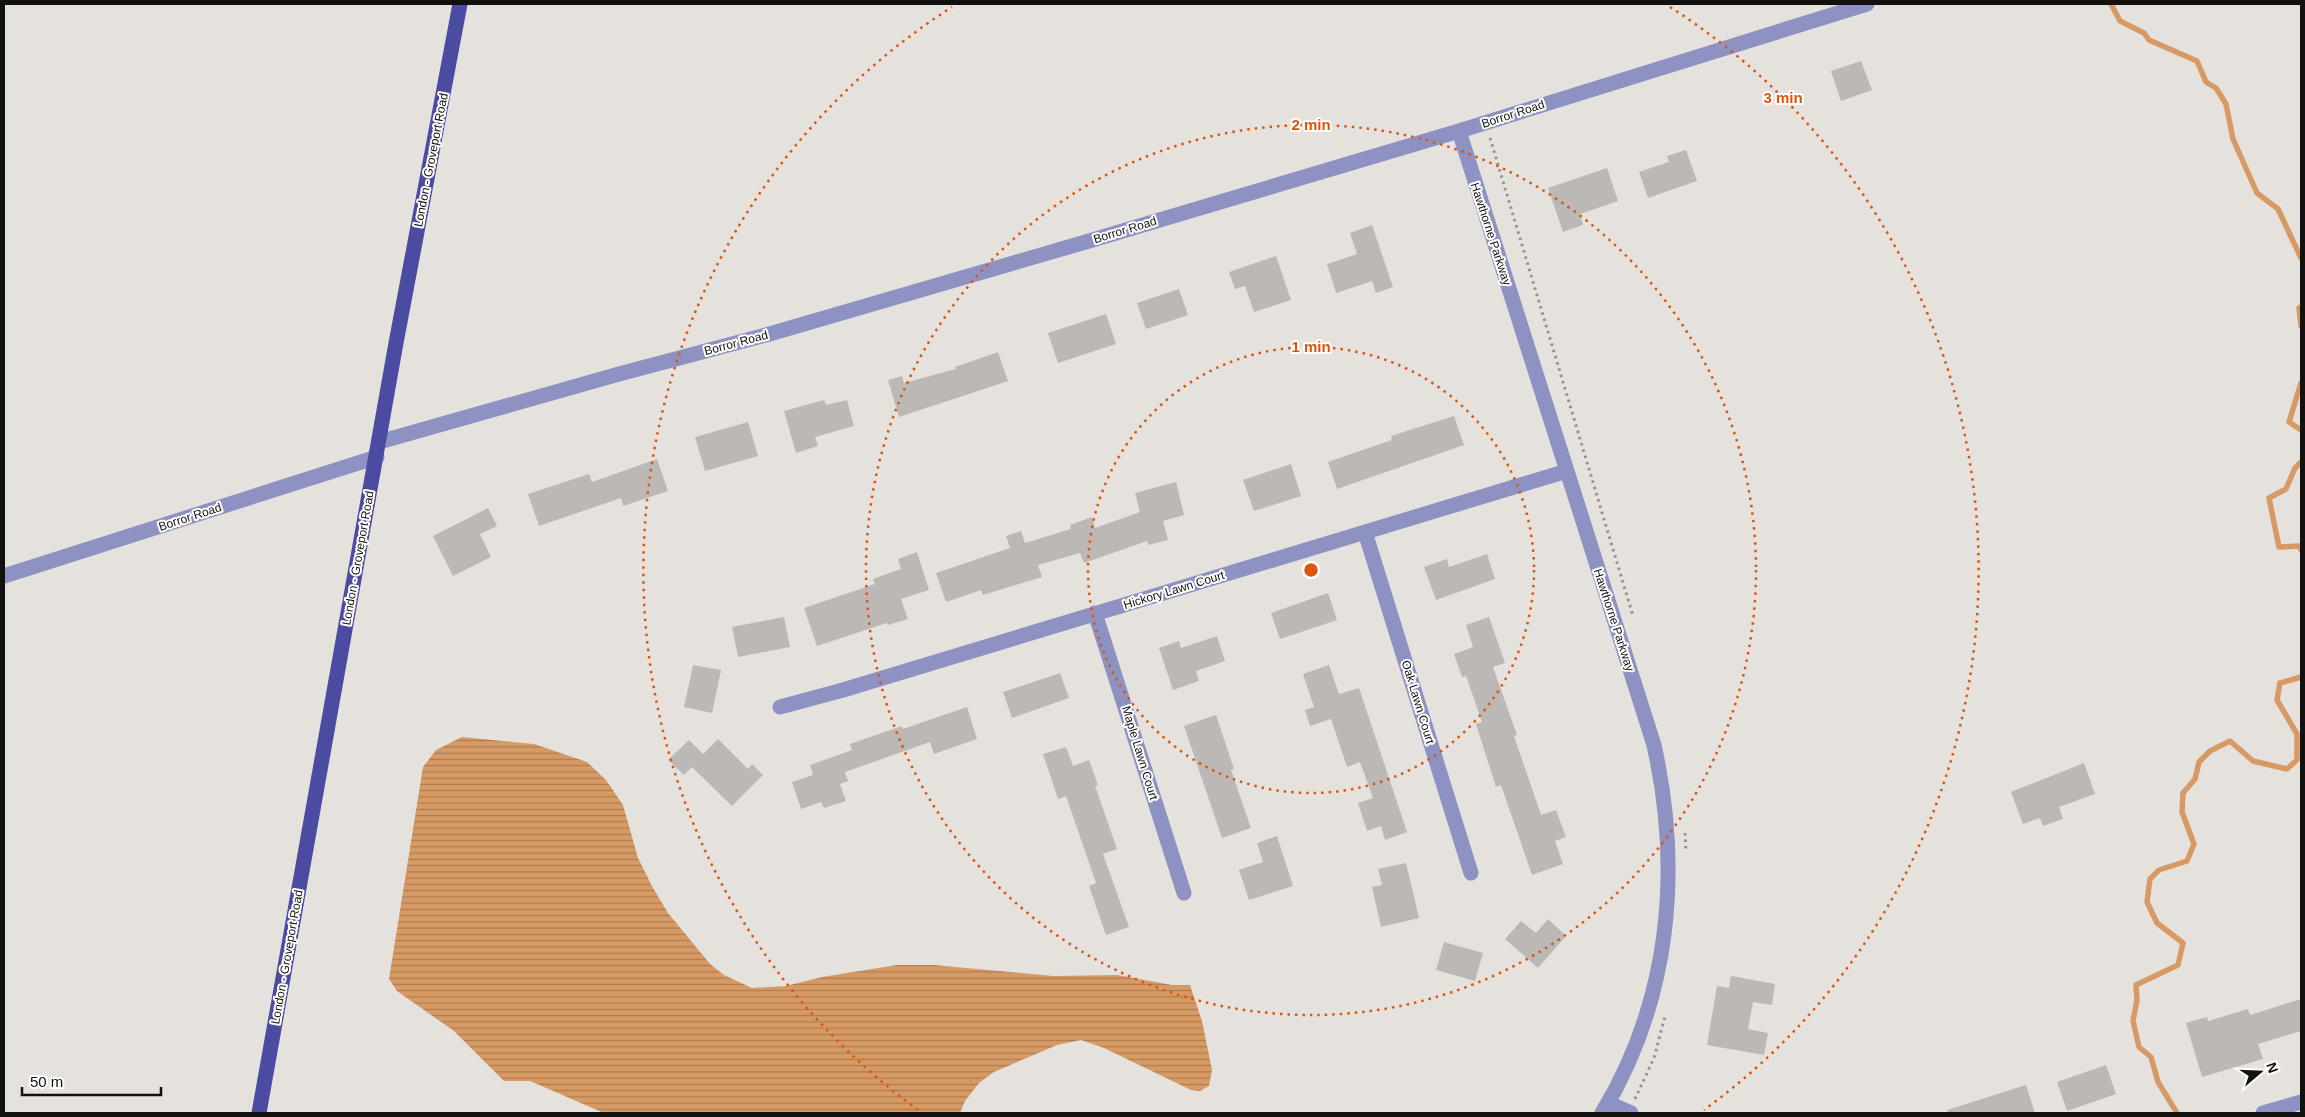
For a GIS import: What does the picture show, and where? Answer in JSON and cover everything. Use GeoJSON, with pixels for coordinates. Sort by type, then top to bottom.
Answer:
{"type":"FeatureCollection","features":[{"type":"Feature","properties":{"kind":"main road","name":"London - Groveport Road"},"geometry":{"type":"LineString","coordinates":[[259,1113],[379,442],[460,4]]}},
{"type":"Feature","properties":{"kind":"street","name":"Borror Road"},"geometry":{"type":"LineString","coordinates":[[379,442],[879,303],[1459,131],[1867,4]]}},
{"type":"Feature","properties":{"kind":"street","name":"Hawthorne Parkway"},"geometry":{"type":"LineString","coordinates":[[1459,131],[1654,745],[1664,788],[1668,824],[1669,886],[1658,970],[1644,1022],[1627,1064],[1605,1108]]}},
{"type":"Feature","properties":{"kind":"street","name":"Borror Road"},"geometry":{"type":"LineString","coordinates":[[4,576],[377,457]]}},
{"type":"Feature","properties":{"kind":"street","name":"Hickory Lawn Court"},"geometry":{"type":"LineString","coordinates":[[780,707],[1567,471]]}},
{"type":"Feature","properties":{"kind":"street","name":"Oak Lawn Court"},"geometry":{"type":"LineString","coordinates":[[1365,532],[1471,873]]}},
{"type":"Feature","properties":{"kind":"street","name":"Maple Lawn Court"},"geometry":{"type":"LineString","coordinates":[[1095,614],[1184,893]]}},
{"type":"Feature","properties":{"kind":"street"},"geometry":{"type":"LineString","coordinates":[[2263,1113],[2301,1102]]}},
{"type":"Feature","properties":{"kind":"street"},"geometry":{"type":"LineString","coordinates":[[1605,1108],[1631,1113]]}},
{"type":"Feature","properties":{"kind":"shaded area"},"geometry":{"type":"Polygon","coordinates":[[[462,737],[534,744],[587,762],[606,780],[623,805],[638,858],[668,913],[710,964],[724,975],[752,988],[786,986],[822,977],[897,965],[934,965],[1053,976],[1117,975],[1172,985],[1190,985],[1202,1021],[1212,1070],[1209,1086],[1200,1091],[1191,1090],[1104,1048],[1081,1040],[1057,1045],[994,1072],[979,1083],[965,1101],[960,1113],[604,1113],[530,1081],[504,1081],[454,1031],[397,991],[389,979],[423,767],[436,750],[462,737]]]}},
{"type":"Feature","properties":{"kind":"building"},"geometry":{"type":"Polygon","coordinates":[[[1861,61],[1872,90],[1841,101],[1831,71],[1861,61]]]}},
{"type":"Feature","properties":{"kind":"building"},"geometry":{"type":"Polygon","coordinates":[[[1686,150],[1697,181],[1648,198],[1639,172],[1669,162],[1667,156],[1686,150]]]}},
{"type":"Feature","properties":{"kind":"building"},"geometry":{"type":"Polygon","coordinates":[[[1607,168],[1618,201],[1580,214],[1583,225],[1563,232],[1548,188],[1607,168]]]}},
{"type":"Feature","properties":{"kind":"building"},"geometry":{"type":"Polygon","coordinates":[[[1372,225],[1393,287],[1376,293],[1372,281],[1336,293],[1327,264],[1357,254],[1350,233],[1372,225]]]}},
{"type":"Feature","properties":{"kind":"building"},"geometry":{"type":"Polygon","coordinates":[[[1276,256],[1291,300],[1254,312],[1245,286],[1235,289],[1229,272],[1276,256]]]}},
{"type":"Feature","properties":{"kind":"building"},"geometry":{"type":"Polygon","coordinates":[[[1179,289],[1188,315],[1146,329],[1137,303],[1179,289]]]}},
{"type":"Feature","properties":{"kind":"building"},"geometry":{"type":"Polygon","coordinates":[[[1106,314],[1116,344],[1058,363],[1048,333],[1106,314]]]}},
{"type":"Feature","properties":{"kind":"building"},"geometry":{"type":"Polygon","coordinates":[[[998,352],[1008,381],[899,417],[888,380],[902,376],[904,383],[956,369],[955,367],[998,352]]]}},
{"type":"Feature","properties":{"kind":"building"},"geometry":{"type":"Polygon","coordinates":[[[824,400],[826,405],[847,400],[854,426],[815,437],[818,446],[796,453],[784,411],[824,400]]]}},
{"type":"Feature","properties":{"kind":"building"},"geometry":{"type":"Polygon","coordinates":[[[1454,416],[1464,445],[1337,489],[1328,462],[1392,440],[1391,436],[1454,416]]]}},
{"type":"Feature","properties":{"kind":"building"},"geometry":{"type":"Polygon","coordinates":[[[748,422],[758,456],[705,471],[695,437],[748,422]]]}},
{"type":"Feature","properties":{"kind":"building"},"geometry":{"type":"Polygon","coordinates":[[[657,459],[668,491],[623,506],[621,498],[539,526],[528,494],[589,474],[592,482],[657,459]]]}},
{"type":"Feature","properties":{"kind":"building"},"geometry":{"type":"Polygon","coordinates":[[[1291,464],[1301,496],[1254,511],[1243,480],[1291,464]]]}},
{"type":"Feature","properties":{"kind":"building"},"geometry":{"type":"Polygon","coordinates":[[[1176,482],[1184,515],[1163,521],[1168,540],[1148,545],[1147,541],[1084,563],[1080,553],[1038,565],[1042,577],[983,595],[981,590],[946,602],[936,573],[1010,548],[1006,536],[1021,531],[1025,543],[1071,529],[1070,525],[1092,517],[1095,528],[1140,512],[1135,493],[1176,482]]]}},
{"type":"Feature","properties":{"kind":"building"},"geometry":{"type":"Polygon","coordinates":[[[488,508],[497,526],[480,534],[491,557],[453,576],[433,536],[488,508]]]}},
{"type":"Feature","properties":{"kind":"building"},"geometry":{"type":"Polygon","coordinates":[[[917,552],[929,590],[901,599],[908,619],[888,625],[887,623],[817,646],[804,608],[875,584],[873,579],[901,569],[898,559],[917,552]]]}},
{"type":"Feature","properties":{"kind":"building"},"geometry":{"type":"Polygon","coordinates":[[[1487,554],[1495,579],[1436,600],[1424,567],[1447,559],[1449,567],[1487,554]]]}},
{"type":"Feature","properties":{"kind":"building"},"geometry":{"type":"Polygon","coordinates":[[[1328,593],[1337,620],[1280,639],[1271,613],[1328,593]]]}},
{"type":"Feature","properties":{"kind":"building"},"geometry":{"type":"Polygon","coordinates":[[[784,617],[790,647],[738,657],[732,627],[784,617]]]}},
{"type":"Feature","properties":{"kind":"building"},"geometry":{"type":"Polygon","coordinates":[[[1489,617],[1505,663],[1493,667],[1517,735],[1514,736],[1541,815],[1556,810],[1566,837],[1555,841],[1563,864],[1532,875],[1501,785],[1496,787],[1476,724],[1482,722],[1466,676],[1462,677],[1454,654],[1473,647],[1466,625],[1489,617]]]}},
{"type":"Feature","properties":{"kind":"building"},"geometry":{"type":"Polygon","coordinates":[[[1217,636],[1225,661],[1196,671],[1199,681],[1173,690],[1159,648],[1179,641],[1181,648],[1217,636]]]}},
{"type":"Feature","properties":{"kind":"building"},"geometry":{"type":"Polygon","coordinates":[[[693,665],[721,670],[712,713],[684,707],[693,665]]]}},
{"type":"Feature","properties":{"kind":"building"},"geometry":{"type":"Polygon","coordinates":[[[1329,665],[1339,694],[1359,688],[1407,832],[1385,840],[1381,826],[1367,831],[1358,803],[1373,798],[1360,762],[1347,767],[1331,719],[1310,726],[1305,710],[1314,707],[1303,674],[1329,665]]]}},
{"type":"Feature","properties":{"kind":"building"},"geometry":{"type":"Polygon","coordinates":[[[1060,673],[1069,698],[1012,718],[1003,692],[1060,673]]]}},
{"type":"Feature","properties":{"kind":"building"},"geometry":{"type":"Polygon","coordinates":[[[967,707],[977,739],[934,754],[930,742],[845,772],[848,781],[840,784],[846,801],[824,808],[821,802],[801,809],[792,782],[813,775],[810,765],[852,750],[850,744],[902,726],[903,729],[967,707]]]}},
{"type":"Feature","properties":{"kind":"building"},"geometry":{"type":"Polygon","coordinates":[[[1216,715],[1234,769],[1231,770],[1251,828],[1222,838],[1184,726],[1216,715]]]}},
{"type":"Feature","properties":{"kind":"building"},"geometry":{"type":"Polygon","coordinates":[[[718,739],[748,769],[752,764],[763,775],[732,806],[692,767],[684,775],[668,760],[689,740],[703,754],[718,739]]]}},
{"type":"Feature","properties":{"kind":"building"},"geometry":{"type":"Polygon","coordinates":[[[1066,747],[1073,766],[1089,760],[1098,785],[1095,786],[1117,849],[1103,854],[1129,927],[1106,935],[1089,886],[1096,883],[1066,796],[1058,799],[1043,754],[1066,747]]]}},
{"type":"Feature","properties":{"kind":"building"},"geometry":{"type":"Polygon","coordinates":[[[2084,763],[2095,794],[2059,807],[2063,819],[2043,826],[2040,818],[2023,824],[2011,792],[2084,763]]]}},
{"type":"Feature","properties":{"kind":"building"},"geometry":{"type":"Polygon","coordinates":[[[1277,836],[1293,886],[1249,900],[1239,870],[1263,862],[1257,843],[1277,836]]]}},
{"type":"Feature","properties":{"kind":"building"},"geometry":{"type":"Polygon","coordinates":[[[1406,863],[1419,918],[1381,927],[1372,887],[1382,885],[1378,869],[1406,863]]]}},
{"type":"Feature","properties":{"kind":"building"},"geometry":{"type":"Polygon","coordinates":[[[1548,919],[1566,936],[1538,968],[1505,939],[1521,921],[1536,933],[1548,919]]]}},
{"type":"Feature","properties":{"kind":"building"},"geometry":{"type":"Polygon","coordinates":[[[1444,942],[1483,953],[1475,981],[1436,970],[1444,942]]]}},
{"type":"Feature","properties":{"kind":"building"},"geometry":{"type":"Polygon","coordinates":[[[1731,976],[1775,984],[1772,1005],[1753,1002],[1748,1029],[1768,1033],[1764,1055],[1707,1045],[1717,986],[1729,988],[1731,976]]]}},
{"type":"Feature","properties":{"kind":"building"},"geometry":{"type":"Polygon","coordinates":[[[2301,999],[2301,1031],[2258,1044],[2263,1059],[2202,1077],[2186,1023],[2207,1017],[2208,1021],[2248,1009],[2250,1015],[2301,999]]]}},
{"type":"Feature","properties":{"kind":"building"},"geometry":{"type":"Polygon","coordinates":[[[2106,1065],[2116,1094],[2067,1111],[2057,1082],[2106,1065]]]}},
{"type":"Feature","properties":{"kind":"building"},"geometry":{"type":"Polygon","coordinates":[[[2026,1085],[2035,1113],[1948,1113],[1947,1110],[2026,1085]]]}},
{"type":"Feature","properties":{"kind":"waterway"},"geometry":{"type":"LineString","coordinates":[[2111,4],[2120,21],[2144,33],[2149,40],[2197,61],[2206,82],[2216,88],[2226,104],[2233,139],[2257,193],[2278,209],[2301,258]]}},
{"type":"Feature","properties":{"kind":"waterway"},"geometry":{"type":"LineString","coordinates":[[2301,307],[2299,308],[2301,326]]}},
{"type":"Feature","properties":{"kind":"waterway"},"geometry":{"type":"LineString","coordinates":[[2301,383],[2289,422],[2301,430]]}},
{"type":"Feature","properties":{"kind":"waterway"},"geometry":{"type":"LineString","coordinates":[[2301,462],[2295,468],[2286,489],[2269,498],[2279,547],[2299,546],[2301,550]]}},
{"type":"Feature","properties":{"kind":"waterway"},"geometry":{"type":"LineString","coordinates":[[2177,1113],[2158,1082],[2151,1057],[2139,1047],[2133,1021],[2137,1000],[2136,985],[2178,965],[2183,943],[2157,923],[2147,902],[2150,879],[2159,870],[2187,861],[2194,844],[2182,812],[2183,793],[2195,779],[2199,762],[2210,751],[2230,741],[2253,761],[2287,769],[2297,760],[2297,734],[2277,700],[2280,683],[2301,677]]}}]}
